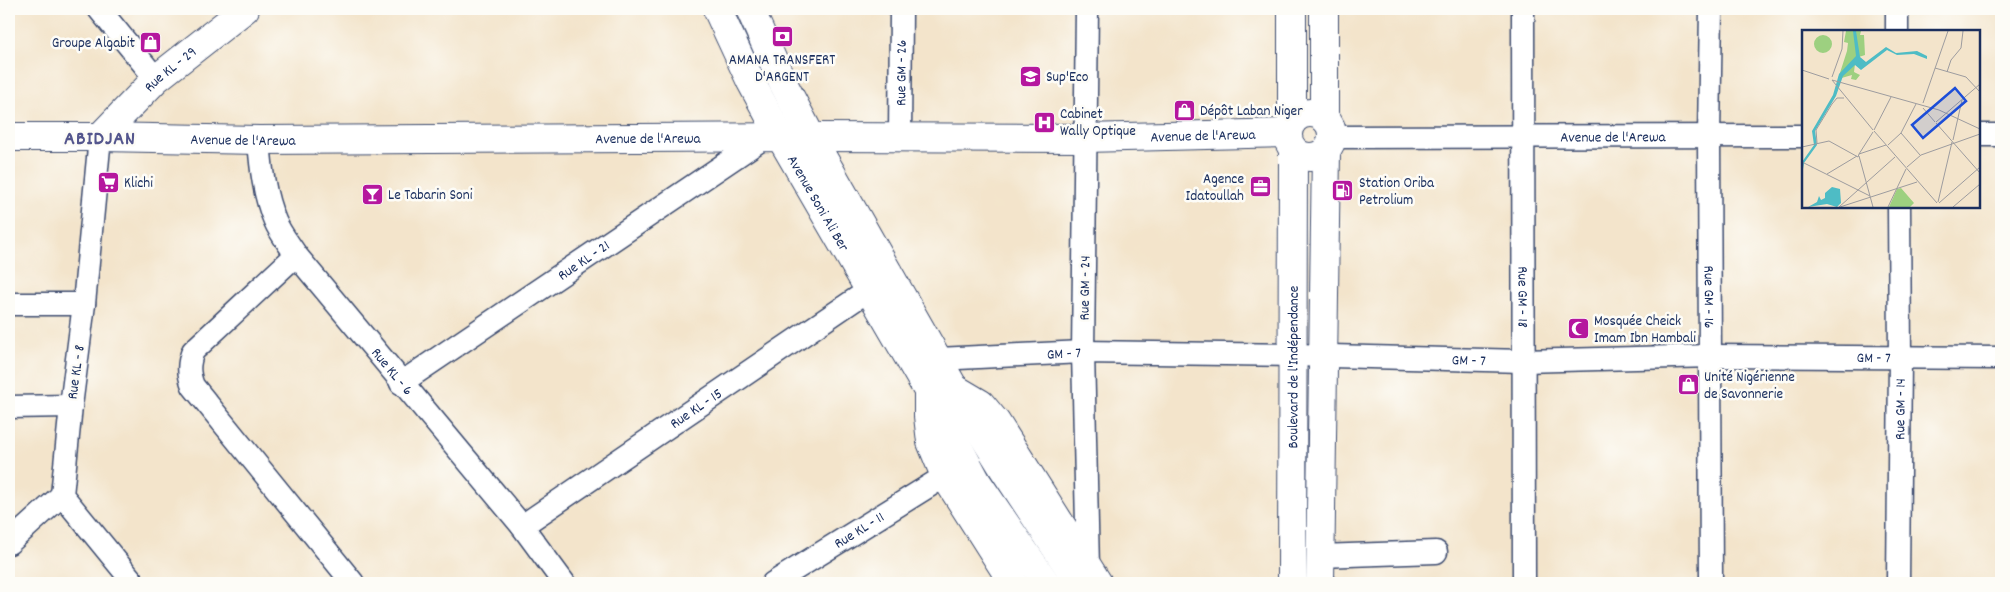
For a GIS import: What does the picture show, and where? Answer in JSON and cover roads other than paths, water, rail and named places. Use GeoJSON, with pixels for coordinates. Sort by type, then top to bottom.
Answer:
{"type":"FeatureCollection","features":[{"type":"Feature","properties":{"kind":"main road","name":"Rue KL - 29"},"geometry":{"type":"LineString","coordinates":[[100,137],[156,79],[246,9]]}},
{"type":"Feature","properties":{"kind":"main road","name":"Avenue Soni Ali Ber"},"geometry":{"type":"LineString","coordinates":[[717,9],[751,82],[773,137],[869,290],[941,390],[1088,578]]}},
{"type":"Feature","properties":{"kind":"main road","name":"Avenue Soni Ali Ber"},"geometry":{"type":"LineString","coordinates":[[750,9],[782,81],[810,137],[938,359],[941,390],[977,482],[1046,583]]}},
{"type":"Feature","properties":{"kind":"main road","name":"Boulevard de l'Indépendance"},"geometry":{"type":"LineString","coordinates":[[1292,9],[1292,583]]}},
{"type":"Feature","properties":{"kind":"main road","name":"Boulevard de l'Indépendance"},"geometry":{"type":"LineString","coordinates":[[1320,583],[1328,135],[1324,9]]}},
{"type":"Feature","properties":{"kind":"main road"},"geometry":{"type":"LineString","coordinates":[[1308,113],[1320,115],[1328,135],[1321,155],[1309,158],[1297,153],[1291,135],[1297,117],[1308,113]]}},
{"type":"Feature","properties":{"kind":"main road","name":"Avenue de l'Arewa"},"geometry":{"type":"LineString","coordinates":[[9,137],[259,140],[773,137],[1085,138],[1291,135]]}},
{"type":"Feature","properties":{"kind":"main road","name":"Avenue Soni Ali Ber"},"geometry":{"type":"LineString","coordinates":[[941,390],[928,416],[931,442],[946,476],[1013,583]]}},
{"type":"Feature","properties":{"kind":"street"},"geometry":{"type":"LineString","coordinates":[[99,9],[156,79]]}},
{"type":"Feature","properties":{"kind":"street","name":"Rue GM - 26"},"geometry":{"type":"LineString","coordinates":[[900,9],[900,138]]}},
{"type":"Feature","properties":{"kind":"street","name":"Rue GM - 24"},"geometry":{"type":"LineString","coordinates":[[1087,9],[1083,352],[1088,578]]}},
{"type":"Feature","properties":{"kind":"street","name":"Rue GM - 18"},"geometry":{"type":"LineString","coordinates":[[1523,9],[1524,583]]}},
{"type":"Feature","properties":{"kind":"street","name":"Rue GM - 16"},"geometry":{"type":"LineString","coordinates":[[1712,9],[1709,136],[1712,356],[1712,583]]}},
{"type":"Feature","properties":{"kind":"street"},"geometry":{"type":"LineString","coordinates":[[1897,9],[1897,30]]}},
{"type":"Feature","properties":{"kind":"street","name":"Avenue de l'Arewa"},"geometry":{"type":"LineString","coordinates":[[1328,135],[1802,136]]}},
{"type":"Feature","properties":{"kind":"street"},"geometry":{"type":"LineString","coordinates":[[1980,136],[2001,135]]}},
{"type":"Feature","properties":{"kind":"street","name":"Rue KL - 8"},"geometry":{"type":"LineString","coordinates":[[62,495],[84,304],[100,137]]}},
{"type":"Feature","properties":{"kind":"street","name":"Rue KL - 21"},"geometry":{"type":"LineString","coordinates":[[402,383],[773,137]]}},
{"type":"Feature","properties":{"kind":"street","name":"Rue KL - 6"},"geometry":{"type":"LineString","coordinates":[[259,140],[261,168],[266,192],[276,223],[296,255],[522,526],[564,583]]}},
{"type":"Feature","properties":{"kind":"street","name":"Rue GM - 14"},"geometry":{"type":"LineString","coordinates":[[1898,583],[1899,208]]}},
{"type":"Feature","properties":{"kind":"street"},"geometry":{"type":"LineString","coordinates":[[296,255],[193,351],[188,363],[189,375],[193,386],[352,583]]}},
{"type":"Feature","properties":{"kind":"street","name":"Rue KL - 15"},"geometry":{"type":"LineString","coordinates":[[522,526],[869,290]]}},
{"type":"Feature","properties":{"kind":"street"},"geometry":{"type":"LineString","coordinates":[[9,304],[84,304]]}},
{"type":"Feature","properties":{"kind":"street","name":"GM - 7"},"geometry":{"type":"LineString","coordinates":[[938,359],[1083,352],[1323,355],[1523,361],[1712,356],[2001,358]]}},
{"type":"Feature","properties":{"kind":"street"},"geometry":{"type":"LineString","coordinates":[[9,407],[71,406]]}},
{"type":"Feature","properties":{"kind":"street","name":"Rue KL - 11"},"geometry":{"type":"LineString","coordinates":[[773,583],[946,476]]}},
{"type":"Feature","properties":{"kind":"street"},"geometry":{"type":"LineString","coordinates":[[9,543],[62,495],[134,583]]}},
{"type":"Feature","properties":{"kind":"street"},"geometry":{"type":"LineString","coordinates":[[1320,556],[1436,552]]}},
{"type":"Feature","properties":{"kind":"place","name":"AMANA TRANSFERT D'ARGENT"},"geometry":{"type":"Point","coordinates":[782,36]}},
{"type":"Feature","properties":{"kind":"place","name":"Groupe Algabit"},"geometry":{"type":"Point","coordinates":[151,42]}},
{"type":"Feature","properties":{"kind":"place","name":"Sup'Eco"},"geometry":{"type":"Point","coordinates":[1030,76]}},
{"type":"Feature","properties":{"kind":"place","name":"Dépôt Laban Niger"},"geometry":{"type":"Point","coordinates":[1184,110]}},
{"type":"Feature","properties":{"kind":"place","name":"Cabinet Wally Optique"},"geometry":{"type":"Point","coordinates":[1044,122]}},
{"type":"Feature","properties":{"kind":"place","name":"Klichi"},"geometry":{"type":"Point","coordinates":[108,182]}},
{"type":"Feature","properties":{"kind":"place","name":"Agence Idatoullah"},"geometry":{"type":"Point","coordinates":[1260,187]}},
{"type":"Feature","properties":{"kind":"place","name":"Station Oriba Petrolium"},"geometry":{"type":"Point","coordinates":[1343,191]}},
{"type":"Feature","properties":{"kind":"place","name":"Le Tabarin Soni"},"geometry":{"type":"Point","coordinates":[372,194]}},
{"type":"Feature","properties":{"kind":"place","name":"Mosquée Cheick Imam Ibn Hambali"},"geometry":{"type":"Point","coordinates":[1578,329]}},
{"type":"Feature","properties":{"kind":"place","name":"Unité Nigérienne de Savonnerie"},"geometry":{"type":"Point","coordinates":[1688,385]}},
{"type":"Feature","properties":{"kind":"district","name":"ABIDJAN"},"geometry":{"type":"Point","coordinates":[100,137]}}]}
